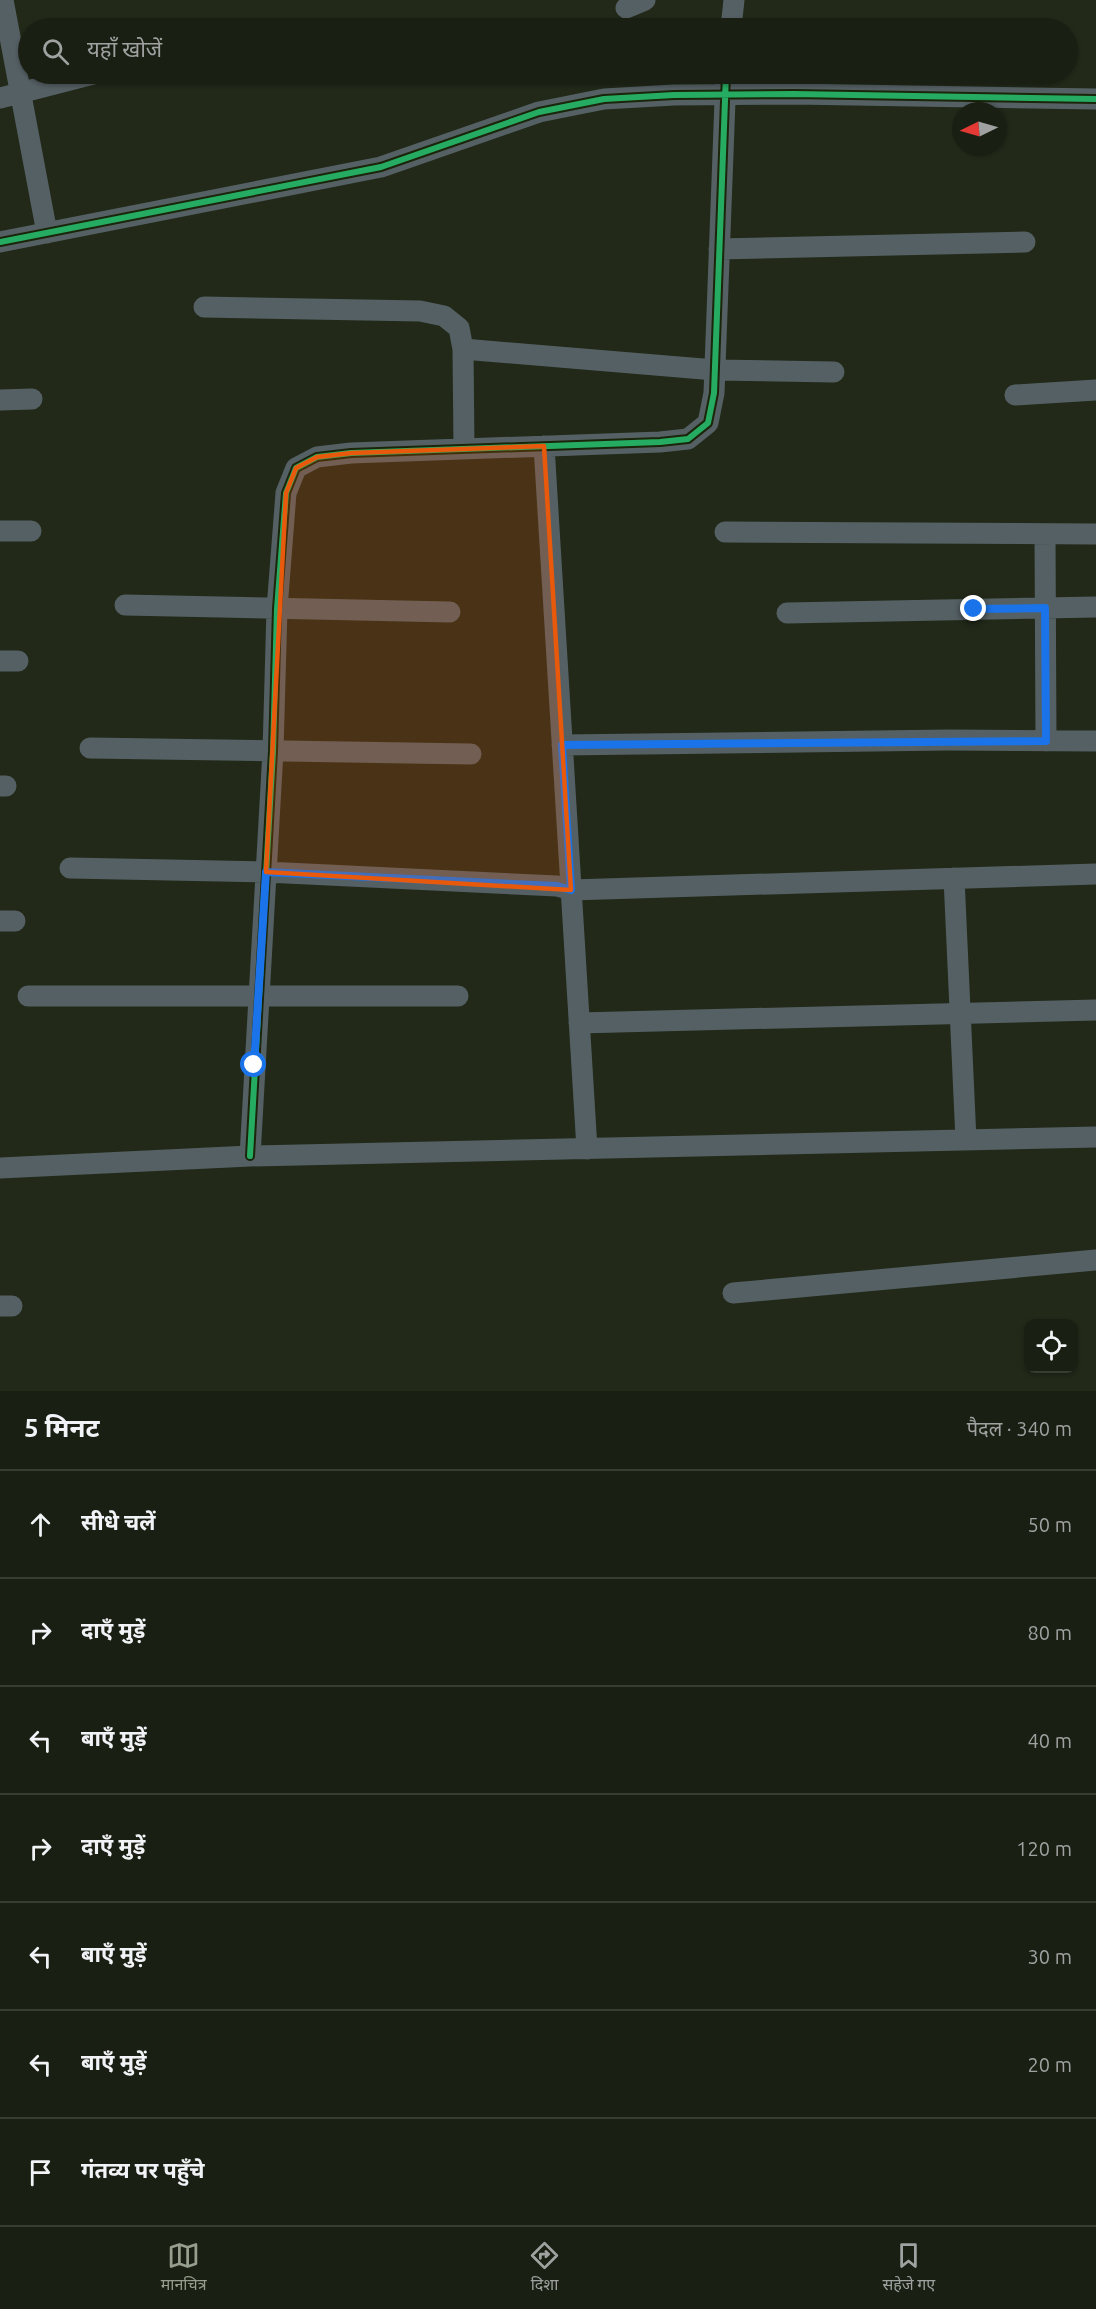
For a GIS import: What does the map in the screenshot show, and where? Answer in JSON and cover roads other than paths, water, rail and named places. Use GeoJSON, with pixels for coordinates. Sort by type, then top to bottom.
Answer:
{"type":"FeatureCollection","features":[{"type":"Feature","properties":{"kind":"street"},"geometry":{"type":"LineString","coordinates":[[3,0],[18,73]]}},
{"type":"Feature","properties":{"kind":"street"},"geometry":{"type":"LineString","coordinates":[[626,8],[645,0]]}},
{"type":"Feature","properties":{"kind":"street"},"geometry":{"type":"LineString","coordinates":[[732,18],[734,0]]}},
{"type":"Feature","properties":{"kind":"street"},"geometry":{"type":"LineString","coordinates":[[20,84],[47,233]]}},
{"type":"Feature","properties":{"kind":"street"},"geometry":{"type":"LineString","coordinates":[[0,98],[54,84]]}},
{"type":"Feature","properties":{"kind":"street"},"geometry":{"type":"LineString","coordinates":[[250,1156],[273,751],[277,609],[286,493],[296,468],[317,457],[351,453],[660,442],[688,439],[708,423],[714,393],[725,84]]}},
{"type":"Feature","properties":{"kind":"street"},"geometry":{"type":"LineString","coordinates":[[0,242],[381,167],[539,112],[603,99],[725,84],[1096,99]]}},
{"type":"Feature","properties":{"kind":"street"},"geometry":{"type":"LineString","coordinates":[[719,249],[1025,242]]}},
{"type":"Feature","properties":{"kind":"street"},"geometry":{"type":"LineString","coordinates":[[204,307],[420,311],[444,316],[459,328],[463,349],[464,449]]}},
{"type":"Feature","properties":{"kind":"street"},"geometry":{"type":"LineString","coordinates":[[463,349],[715,370],[834,372]]}},
{"type":"Feature","properties":{"kind":"street"},"geometry":{"type":"LineString","coordinates":[[1015,395],[1096,390]]}},
{"type":"Feature","properties":{"kind":"street"},"geometry":{"type":"LineString","coordinates":[[0,400],[32,399]]}},
{"type":"Feature","properties":{"kind":"street"},"geometry":{"type":"LineString","coordinates":[[544,446],[587,1149]]}},
{"type":"Feature","properties":{"kind":"street"},"geometry":{"type":"LineString","coordinates":[[0,531],[31,531]]}},
{"type":"Feature","properties":{"kind":"street"},"geometry":{"type":"LineString","coordinates":[[725,532],[1096,534]]}},
{"type":"Feature","properties":{"kind":"street"},"geometry":{"type":"LineString","coordinates":[[1045,534],[1046,741]]}},
{"type":"Feature","properties":{"kind":"street"},"geometry":{"type":"LineString","coordinates":[[125,605],[450,612]]}},
{"type":"Feature","properties":{"kind":"street"},"geometry":{"type":"LineString","coordinates":[[787,613],[1096,607]]}},
{"type":"Feature","properties":{"kind":"street"},"geometry":{"type":"LineString","coordinates":[[562,745],[1096,741]]}},
{"type":"Feature","properties":{"kind":"street"},"geometry":{"type":"LineString","coordinates":[[90,748],[471,753]]}},
{"type":"Feature","properties":{"kind":"street"},"geometry":{"type":"LineString","coordinates":[[70,868],[266,872],[557,886],[571,890],[1096,874]]}},
{"type":"Feature","properties":{"kind":"street"},"geometry":{"type":"LineString","coordinates":[[954,878],[958,1013],[966,1140]]}},
{"type":"Feature","properties":{"kind":"street"},"geometry":{"type":"LineString","coordinates":[[28,996],[458,996]]}},
{"type":"Feature","properties":{"kind":"street"},"geometry":{"type":"LineString","coordinates":[[579,1023],[1096,1010]]}},
{"type":"Feature","properties":{"kind":"street"},"geometry":{"type":"LineString","coordinates":[[0,1168],[250,1156],[1096,1137]]}},
{"type":"Feature","properties":{"kind":"street"},"geometry":{"type":"LineString","coordinates":[[733,1293],[1096,1260]]}}]}
